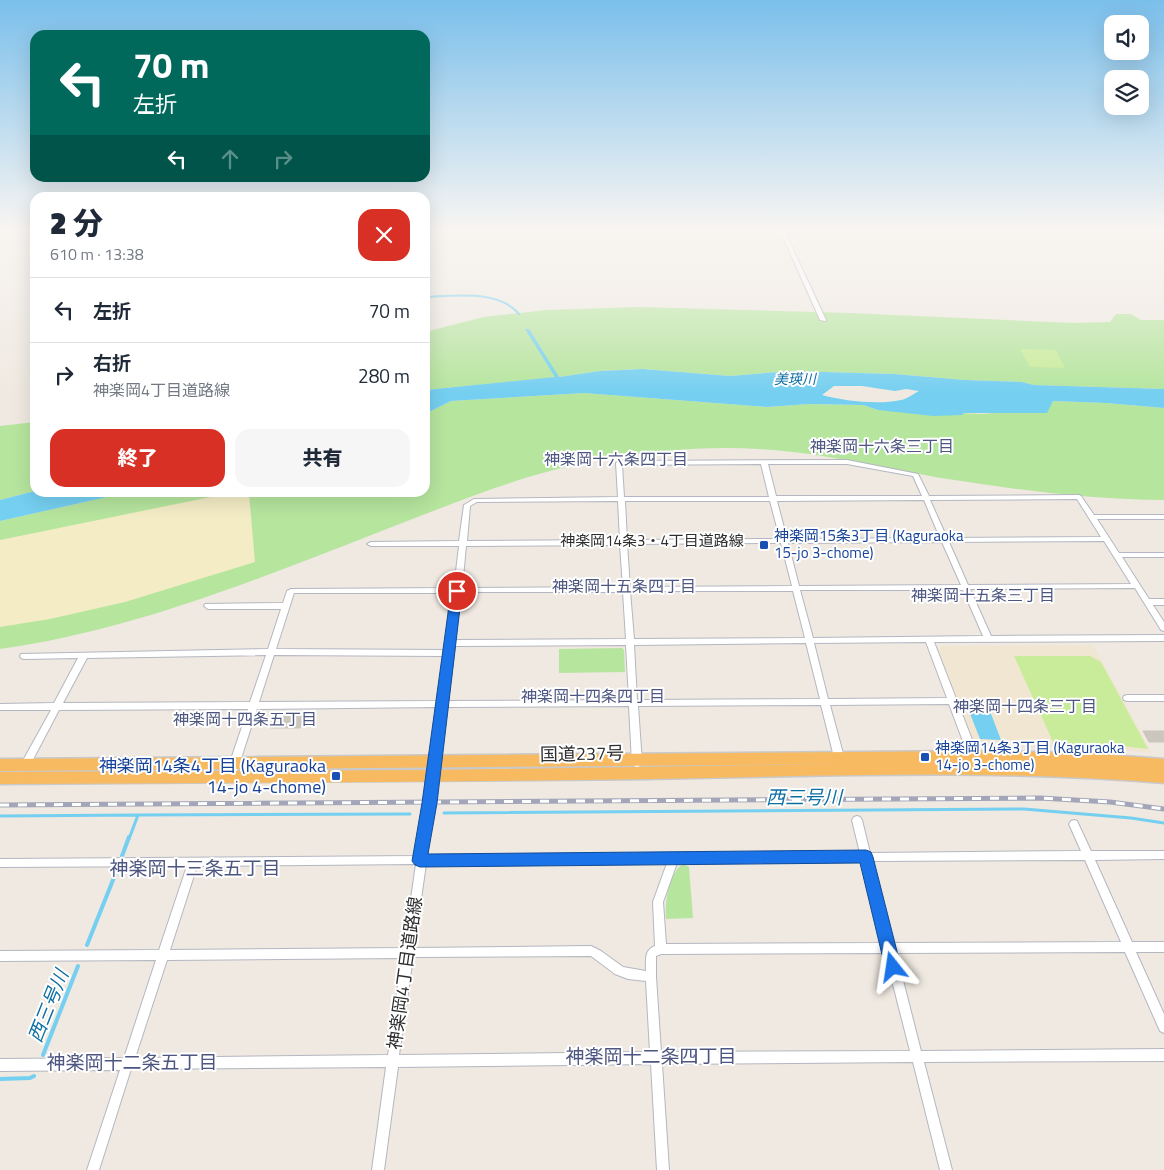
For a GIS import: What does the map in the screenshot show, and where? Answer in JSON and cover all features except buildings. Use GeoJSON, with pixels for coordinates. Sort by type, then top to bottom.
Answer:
{"type":"FeatureCollection","features":[{"type":"Feature","properties":{"kind":"highway","name":"国道237号"},"geometry":{"type":"LineString","coordinates":[[0,765],[23,771],[434,769],[638,765],[975,763],[1084,759],[1164,765]]}},
{"type":"Feature","properties":{"kind":"highway","name":"国道237号"},"geometry":{"type":"LineString","coordinates":[[975,763],[1092,770],[1164,777]]}},
{"type":"Feature","properties":{"kind":"highway","name":"国道237号"},"geometry":{"type":"LineString","coordinates":[[0,778],[23,771]]}},
{"type":"Feature","properties":{"kind":"street"},"geometry":{"type":"LineString","coordinates":[[807,285],[823,320]]}},
{"type":"Feature","properties":{"kind":"street"},"geometry":{"type":"LineString","coordinates":[[764,462],[841,764]]}},
{"type":"Feature","properties":{"kind":"street"},"geometry":{"type":"LineString","coordinates":[[638,765],[618,463],[847,462],[916,474],[989,640]]}},
{"type":"Feature","properties":{"kind":"street"},"geometry":{"type":"LineString","coordinates":[[434,769],[467,505],[476,500],[1079,497],[1164,628]]}},
{"type":"Feature","properties":{"kind":"street"},"geometry":{"type":"LineString","coordinates":[[1092,517],[1164,517]]}},
{"type":"Feature","properties":{"kind":"street","name":"神楽岡14条3・4丁目道路線"},"geometry":{"type":"LineString","coordinates":[[371,544],[1107,538]]}},
{"type":"Feature","properties":{"kind":"street"},"geometry":{"type":"LineString","coordinates":[[1118,555],[1164,555]]}},
{"type":"Feature","properties":{"kind":"street"},"geometry":{"type":"LineString","coordinates":[[233,770],[291,591],[1137,586]]}},
{"type":"Feature","properties":{"kind":"street"},"geometry":{"type":"LineString","coordinates":[[1148,602],[1164,602]]}},
{"type":"Feature","properties":{"kind":"street"},"geometry":{"type":"LineString","coordinates":[[208,606],[286,606]]}},
{"type":"Feature","properties":{"kind":"street"},"geometry":{"type":"LineString","coordinates":[[450,643],[1164,638]]}},
{"type":"Feature","properties":{"kind":"street"},"geometry":{"type":"LineString","coordinates":[[929,641],[975,763]]}},
{"type":"Feature","properties":{"kind":"street"},"geometry":{"type":"LineString","coordinates":[[24,656],[271,652],[449,653]]}},
{"type":"Feature","properties":{"kind":"street"},"geometry":{"type":"LineString","coordinates":[[23,771],[84,655]]}},
{"type":"Feature","properties":{"kind":"street"},"geometry":{"type":"LineString","coordinates":[[1127,698],[1164,698]]}},
{"type":"Feature","properties":{"kind":"street"},"geometry":{"type":"LineString","coordinates":[[0,707],[952,701]]}},
{"type":"Feature","properties":{"kind":"street","name":"神楽岡4丁目道路線"},"geometry":{"type":"LineString","coordinates":[[378,1170],[434,769]]}},
{"type":"Feature","properties":{"kind":"street"},"geometry":{"type":"LineString","coordinates":[[856,820],[946,1170]]}},
{"type":"Feature","properties":{"kind":"street"},"geometry":{"type":"LineString","coordinates":[[1074,824],[1164,1027]]}},
{"type":"Feature","properties":{"kind":"street"},"geometry":{"type":"LineString","coordinates":[[0,863],[1164,855]]}},
{"type":"Feature","properties":{"kind":"street"},"geometry":{"type":"LineString","coordinates":[[661,949],[658,902],[673,859]]}},
{"type":"Feature","properties":{"kind":"street"},"geometry":{"type":"LineString","coordinates":[[93,1170],[193,862]]}},
{"type":"Feature","properties":{"kind":"street"},"geometry":{"type":"LineString","coordinates":[[663,1170],[651,977],[651,955],[654,951],[661,949],[1164,947]]}},
{"type":"Feature","properties":{"kind":"street"},"geometry":{"type":"LineString","coordinates":[[0,956],[591,951],[599,954],[614,968],[628,974],[651,977]]}},
{"type":"Feature","properties":{"kind":"street"},"geometry":{"type":"LineString","coordinates":[[0,1065],[1164,1055]]}},
{"type":"Feature","properties":{"kind":"shaded area"},"geometry":{"type":"Polygon","coordinates":[[[1093,645],[1152,753],[1116,749],[975,745],[938,650],[942,646],[1093,645]]]}},
{"type":"Feature","properties":{"kind":"green space"},"geometry":{"type":"Polygon","coordinates":[[[639,307],[850,313],[1073,323],[1110,322],[1116,314],[1131,314],[1141,320],[1164,320],[1164,389],[1034,385],[1022,382],[965,380],[894,374],[790,371],[730,376],[643,369],[600,371],[559,377],[430,390],[430,331],[484,317],[547,310],[639,307]]]}},
{"type":"Feature","properties":{"kind":"green space"},"geometry":{"type":"Polygon","coordinates":[[[1020,349],[1056,350],[1065,368],[1030,367],[1020,349]]]}},
{"type":"Feature","properties":{"kind":"green space"},"geometry":{"type":"Polygon","coordinates":[[[584,393],[767,407],[809,404],[863,405],[878,410],[983,414],[1011,411],[1032,413],[1053,401],[1164,408],[1164,500],[1083,496],[1029,490],[948,479],[830,457],[782,451],[719,448],[641,454],[573,465],[516,481],[461,500],[240,585],[145,617],[49,641],[0,649],[0,521],[107,497],[430,497],[430,412],[451,401],[584,393]]]}},
{"type":"Feature","properties":{"kind":"green space"},"geometry":{"type":"Polygon","coordinates":[[[30,423],[30,492],[0,500],[0,426],[30,423]]]}},
{"type":"Feature","properties":{"kind":"green space"},"geometry":{"type":"Polygon","coordinates":[[[622,648],[624,650],[625,672],[559,673],[559,649],[622,648]]]}},
{"type":"Feature","properties":{"kind":"green space"},"geometry":{"type":"Polygon","coordinates":[[[1014,656],[1090,656],[1101,662],[1148,749],[1114,745],[1054,744],[1014,656]]]}},
{"type":"Feature","properties":{"kind":"green space"},"geometry":{"type":"Polygon","coordinates":[[[683,864],[689,867],[693,918],[666,919],[668,888],[674,874],[683,864]]]}},
{"type":"Feature","properties":{"kind":"sand"},"geometry":{"type":"Polygon","coordinates":[[[211,497],[249,497],[255,562],[125,602],[50,619],[0,627],[0,540],[211,497]]]}},
{"type":"Feature","properties":{"kind":"water","name":"美瑛川"},"geometry":{"type":"Polygon","coordinates":[[[525,329],[529,329],[559,377],[600,371],[643,369],[730,376],[790,371],[894,374],[965,380],[1022,382],[1034,385],[1164,389],[1164,408],[1053,401],[1047,413],[964,413],[962,415],[933,416],[878,410],[863,405],[809,404],[767,407],[584,393],[451,401],[430,412],[430,390],[555,377],[525,329]],[[834,386],[822,395],[850,401],[882,402],[908,398],[919,391],[906,389],[895,391],[862,386],[834,386]]]}},
{"type":"Feature","properties":{"kind":"water"},"geometry":{"type":"Polygon","coordinates":[[[30,492],[30,497],[107,497],[0,521],[0,500],[30,492]]]}},
{"type":"Feature","properties":{"kind":"water"},"geometry":{"type":"Polygon","coordinates":[[[967,706],[988,706],[1001,740],[980,739],[967,706]]]}},
{"type":"Feature","properties":{"kind":"waterway"},"geometry":{"type":"LineString","coordinates":[[430,297],[462,295],[488,297],[510,306],[519,314]]}},
{"type":"Feature","properties":{"kind":"waterway","name":"西三号川"},"geometry":{"type":"LineString","coordinates":[[444,813],[1024,809],[1131,818],[1164,823]]}},
{"type":"Feature","properties":{"kind":"waterway","name":"西三号川"},"geometry":{"type":"LineString","coordinates":[[138,815],[410,814]]}},
{"type":"Feature","properties":{"kind":"waterway"},"geometry":{"type":"LineString","coordinates":[[0,816],[138,815]]}},
{"type":"Feature","properties":{"kind":"waterway","name":"西三号川"},"geometry":{"type":"LineString","coordinates":[[129,839],[138,815]]}},
{"type":"Feature","properties":{"kind":"waterway","name":"西三号川"},"geometry":{"type":"LineString","coordinates":[[122,856],[129,837]]}},
{"type":"Feature","properties":{"kind":"waterway","name":"西三号川"},"geometry":{"type":"LineString","coordinates":[[87,945],[117,870]]}},
{"type":"Feature","properties":{"kind":"waterway","name":"西三号川"},"geometry":{"type":"LineString","coordinates":[[43,1055],[78,966]]}},
{"type":"Feature","properties":{"kind":"waterway","name":"西三号川"},"geometry":{"type":"LineString","coordinates":[[0,1079],[30,1078],[34,1076]]}},
{"type":"Feature","properties":{"kind":"railway"},"geometry":{"type":"LineString","coordinates":[[0,805],[1040,798],[1110,802],[1164,809]]}},
{"type":"Feature","properties":{"kind":"place","name":"神楽岡15条3丁目 (Kaguraoka 15-jo 3-chome)"},"geometry":{"type":"Point","coordinates":[764,545]}},
{"type":"Feature","properties":{"kind":"place","name":"神楽岡14条3丁目 (Kaguraoka 14-jo 3-chome)"},"geometry":{"type":"Point","coordinates":[925,757]}},
{"type":"Feature","properties":{"kind":"place","name":"神楽岡14条4丁目 (Kaguraoka 14-jo 4-chome)"},"geometry":{"type":"Point","coordinates":[336,776]}},
{"type":"Feature","properties":{"kind":"district","name":"神楽岡十六条三丁目"},"geometry":{"type":"Point","coordinates":[882,446]}},
{"type":"Feature","properties":{"kind":"district","name":"神楽岡十六条四丁目"},"geometry":{"type":"Point","coordinates":[616,459]}},
{"type":"Feature","properties":{"kind":"district","name":"神楽岡十五条四丁目"},"geometry":{"type":"Point","coordinates":[624,586]}},
{"type":"Feature","properties":{"kind":"district","name":"神楽岡十五条三丁目"},"geometry":{"type":"Point","coordinates":[983,595]}},
{"type":"Feature","properties":{"kind":"district","name":"神楽岡十四条四丁目"},"geometry":{"type":"Point","coordinates":[593,696]}},
{"type":"Feature","properties":{"kind":"district","name":"神楽岡十四条三丁目"},"geometry":{"type":"Point","coordinates":[1025,706]}},
{"type":"Feature","properties":{"kind":"district","name":"神楽岡十四条五丁目"},"geometry":{"type":"Point","coordinates":[245,719]}},
{"type":"Feature","properties":{"kind":"district","name":"神楽岡十三条五丁目"},"geometry":{"type":"Point","coordinates":[195,868]}},
{"type":"Feature","properties":{"kind":"district","name":"神楽岡十二条四丁目"},"geometry":{"type":"Point","coordinates":[651,1056]}},
{"type":"Feature","properties":{"kind":"district","name":"神楽岡十二条五丁目"},"geometry":{"type":"Point","coordinates":[132,1062]}},
{"type":"Feature","properties":{"kind":"route"},"geometry":{"type":"LineString","coordinates":[[457,591],[430,803],[420,861],[866,857],[893,967]]}}]}
